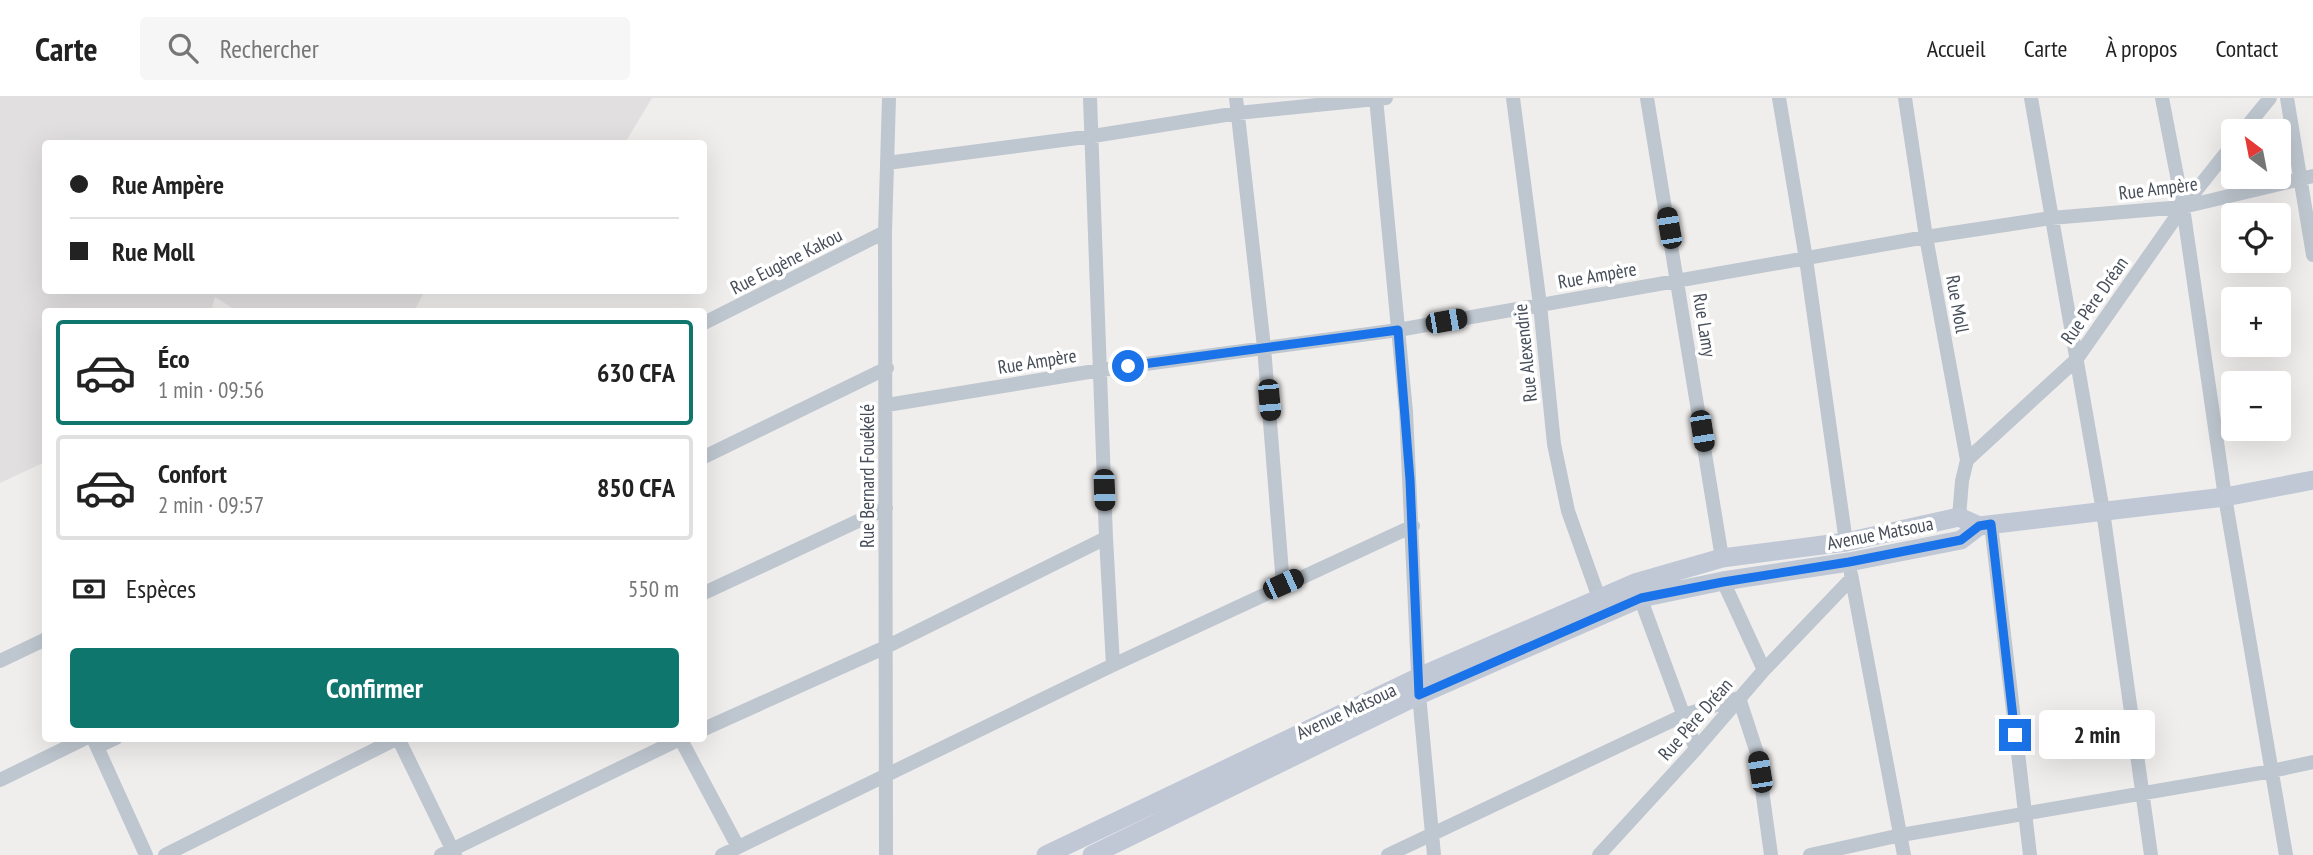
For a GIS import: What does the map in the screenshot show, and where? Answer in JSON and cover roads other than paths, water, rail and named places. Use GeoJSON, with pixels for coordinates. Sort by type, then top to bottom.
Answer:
{"type":"FeatureCollection","features":[{"type":"Feature","properties":{"kind":"street","name":"Rue Bernard Fouékélé"},"geometry":{"type":"LineString","coordinates":[[886,855],[885,232],[889,98]]}},
{"type":"Feature","properties":{"kind":"street"},"geometry":{"type":"LineString","coordinates":[[1090,98],[1113,666]]}},
{"type":"Feature","properties":{"kind":"street","name":"Rue Alexendrie"},"geometry":{"type":"LineString","coordinates":[[1513,98],[1540,305],[1554,444],[1568,512],[1599,598]]}},
{"type":"Feature","properties":{"kind":"street","name":"Rue Lamy"},"geometry":{"type":"LineString","coordinates":[[1647,98],[1722,558]]}},
{"type":"Feature","properties":{"kind":"street"},"geometry":{"type":"LineString","coordinates":[[1779,98],[1806,259],[1846,542]]}},
{"type":"Feature","properties":{"kind":"street","name":"Rue Moll"},"geometry":{"type":"LineString","coordinates":[[1905,98],[1926,237],[1967,460],[1959,517]]}},
{"type":"Feature","properties":{"kind":"street"},"geometry":{"type":"LineString","coordinates":[[2031,98],[2103,511],[2151,855]]}},
{"type":"Feature","properties":{"kind":"street"},"geometry":{"type":"LineString","coordinates":[[2162,98],[2183,207],[2225,497],[2286,855]]}},
{"type":"Feature","properties":{"kind":"street"},"geometry":{"type":"LineString","coordinates":[[2253,119],[2270,98]]}},
{"type":"Feature","properties":{"kind":"street"},"geometry":{"type":"LineString","coordinates":[[2287,98],[2306,177],[2313,255]]}},
{"type":"Feature","properties":{"kind":"street"},"geometry":{"type":"LineString","coordinates":[[887,163],[1093,136],[1237,105],[1379,99],[1406,412],[1419,686],[1434,855]]}},
{"type":"Feature","properties":{"kind":"street"},"geometry":{"type":"LineString","coordinates":[[1237,105],[1264,347],[1283,584]]}},
{"type":"Feature","properties":{"kind":"street","name":"Rue Père Dréan"},"geometry":{"type":"LineString","coordinates":[[1967,460],[2076,360],[2183,207],[2221,159]]}},
{"type":"Feature","properties":{"kind":"street","name":"Rue Ampère"},"geometry":{"type":"LineString","coordinates":[[887,405],[1101,370],[1398,330],[1926,237],[2051,218],[2183,207],[2306,177]]}},
{"type":"Feature","properties":{"kind":"street","name":"Rue Eugène Kakou"},"geometry":{"type":"LineString","coordinates":[[707,321],[885,232]]}},
{"type":"Feature","properties":{"kind":"street"},"geometry":{"type":"LineString","coordinates":[[707,456],[887,368]]}},
{"type":"Feature","properties":{"kind":"street","name":"Avenue Matsoua"},"geometry":{"type":"LineString","coordinates":[[1046,855],[1419,686],[1638,591],[1722,558],[1846,542],[1959,517],[1985,525],[2225,497],[2313,480]]}},
{"type":"Feature","properties":{"kind":"street"},"geometry":{"type":"LineString","coordinates":[[707,592],[886,508]]}},
{"type":"Feature","properties":{"kind":"street"},"geometry":{"type":"LineString","coordinates":[[1985,525],[2030,855]]}},
{"type":"Feature","properties":{"kind":"street","name":"Avenue Matsoua"},"geometry":{"type":"LineString","coordinates":[[1092,855],[1419,686],[1599,598],[1638,591],[1850,570],[1961,540],[1985,525]]}},
{"type":"Feature","properties":{"kind":"street"},"geometry":{"type":"LineString","coordinates":[[722,855],[1283,584],[1413,526]]}},
{"type":"Feature","properties":{"kind":"street"},"geometry":{"type":"LineString","coordinates":[[707,728],[886,647],[1106,538]]}},
{"type":"Feature","properties":{"kind":"street"},"geometry":{"type":"LineString","coordinates":[[1850,570],[1904,855]]}},
{"type":"Feature","properties":{"kind":"street","name":"Rue Père Dréan"},"geometry":{"type":"LineString","coordinates":[[1599,855],[1696,749],[1850,570]]}},
{"type":"Feature","properties":{"kind":"street"},"geometry":{"type":"LineString","coordinates":[[1723,582],[1764,670]]}},
{"type":"Feature","properties":{"kind":"street"},"geometry":{"type":"LineString","coordinates":[[1638,591],[1696,749]]}},
{"type":"Feature","properties":{"kind":"street"},"geometry":{"type":"LineString","coordinates":[[0,661],[42,644]]}},
{"type":"Feature","properties":{"kind":"street"},"geometry":{"type":"LineString","coordinates":[[1388,855],[1684,715],[1739,698],[1757,753],[1772,855]]}},
{"type":"Feature","properties":{"kind":"street"},"geometry":{"type":"LineString","coordinates":[[0,780],[90,742]]}},
{"type":"Feature","properties":{"kind":"street"},"geometry":{"type":"LineString","coordinates":[[92,742],[146,855]]}},
{"type":"Feature","properties":{"kind":"street"},"geometry":{"type":"LineString","coordinates":[[165,855],[390,742]]}},
{"type":"Feature","properties":{"kind":"street"},"geometry":{"type":"LineString","coordinates":[[400,742],[449,853],[675,742]]}},
{"type":"Feature","properties":{"kind":"street"},"geometry":{"type":"LineString","coordinates":[[683,742],[738,847]]}},
{"type":"Feature","properties":{"kind":"street"},"geometry":{"type":"LineString","coordinates":[[1810,855],[1901,835],[2313,762]]}}]}
